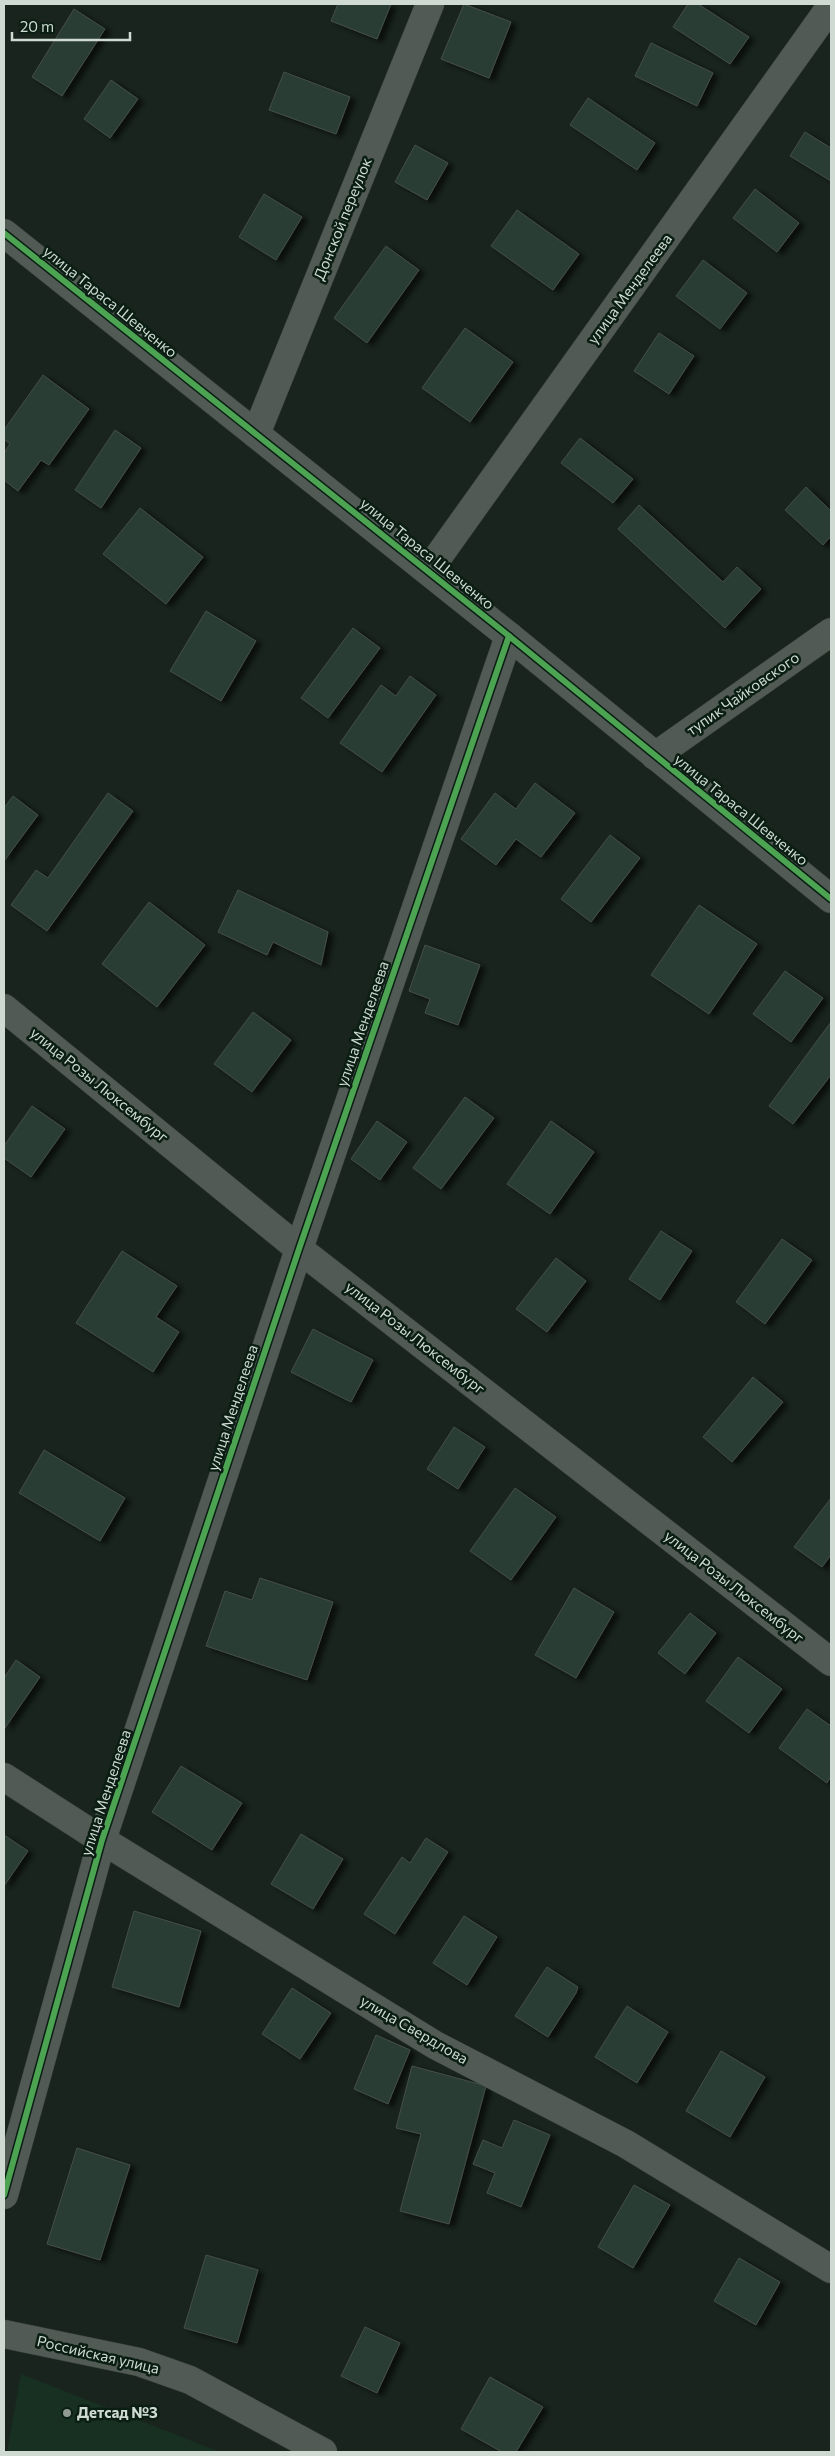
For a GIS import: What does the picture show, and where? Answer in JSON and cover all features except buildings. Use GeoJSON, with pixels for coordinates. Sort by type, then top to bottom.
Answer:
{"type":"FeatureCollection","features":[{"type":"Feature","properties":{"kind":"street","name":"Донской переулок"},"geometry":{"type":"LineString","coordinates":[[256,434],[430,4]]}},
{"type":"Feature","properties":{"kind":"street","name":"улица Менделеева"},"geometry":{"type":"LineString","coordinates":[[428,571],[831,6]]}},
{"type":"Feature","properties":{"kind":"street","name":"улица Тараса Шевченко"},"geometry":{"type":"LineString","coordinates":[[4,233],[509,636],[831,899]]}},
{"type":"Feature","properties":{"kind":"street","name":"тупик Чайковского"},"geometry":{"type":"LineString","coordinates":[[656,756],[831,632]]}},
{"type":"Feature","properties":{"kind":"street","name":"улица Менделеева"},"geometry":{"type":"LineString","coordinates":[[4,2195],[102,1840],[299,1249],[509,636]]}},
{"type":"Feature","properties":{"kind":"street","name":"улица Розы Люксембург"},"geometry":{"type":"LineString","coordinates":[[4,1008],[299,1249],[831,1662]]}},
{"type":"Feature","properties":{"kind":"street","name":"улица Свердлова"},"geometry":{"type":"LineString","coordinates":[[4,1777],[102,1840],[435,2044],[626,2144],[831,2269]]}},
{"type":"Feature","properties":{"kind":"street","name":"Российская улица"},"geometry":{"type":"LineString","coordinates":[[4,2334],[139,2362],[190,2380],[323,2452]]}},
{"type":"Feature","properties":{"kind":"shaded area","name":"Детсад №3"},"geometry":{"type":"Polygon","coordinates":[[[21,2374],[220,2452],[7,2452],[21,2374]]]}},
{"type":"Feature","properties":{"kind":"cycle path"},"geometry":{"type":"LineString","coordinates":[[4,233],[509,636],[831,899]]}},
{"type":"Feature","properties":{"kind":"cycle path"},"geometry":{"type":"LineString","coordinates":[[4,2195],[102,1840],[299,1249],[509,636]]}},
{"type":"Feature","properties":{"kind":"place","name":"Детсад №3"},"geometry":{"type":"Point","coordinates":[67,2413]}}]}
